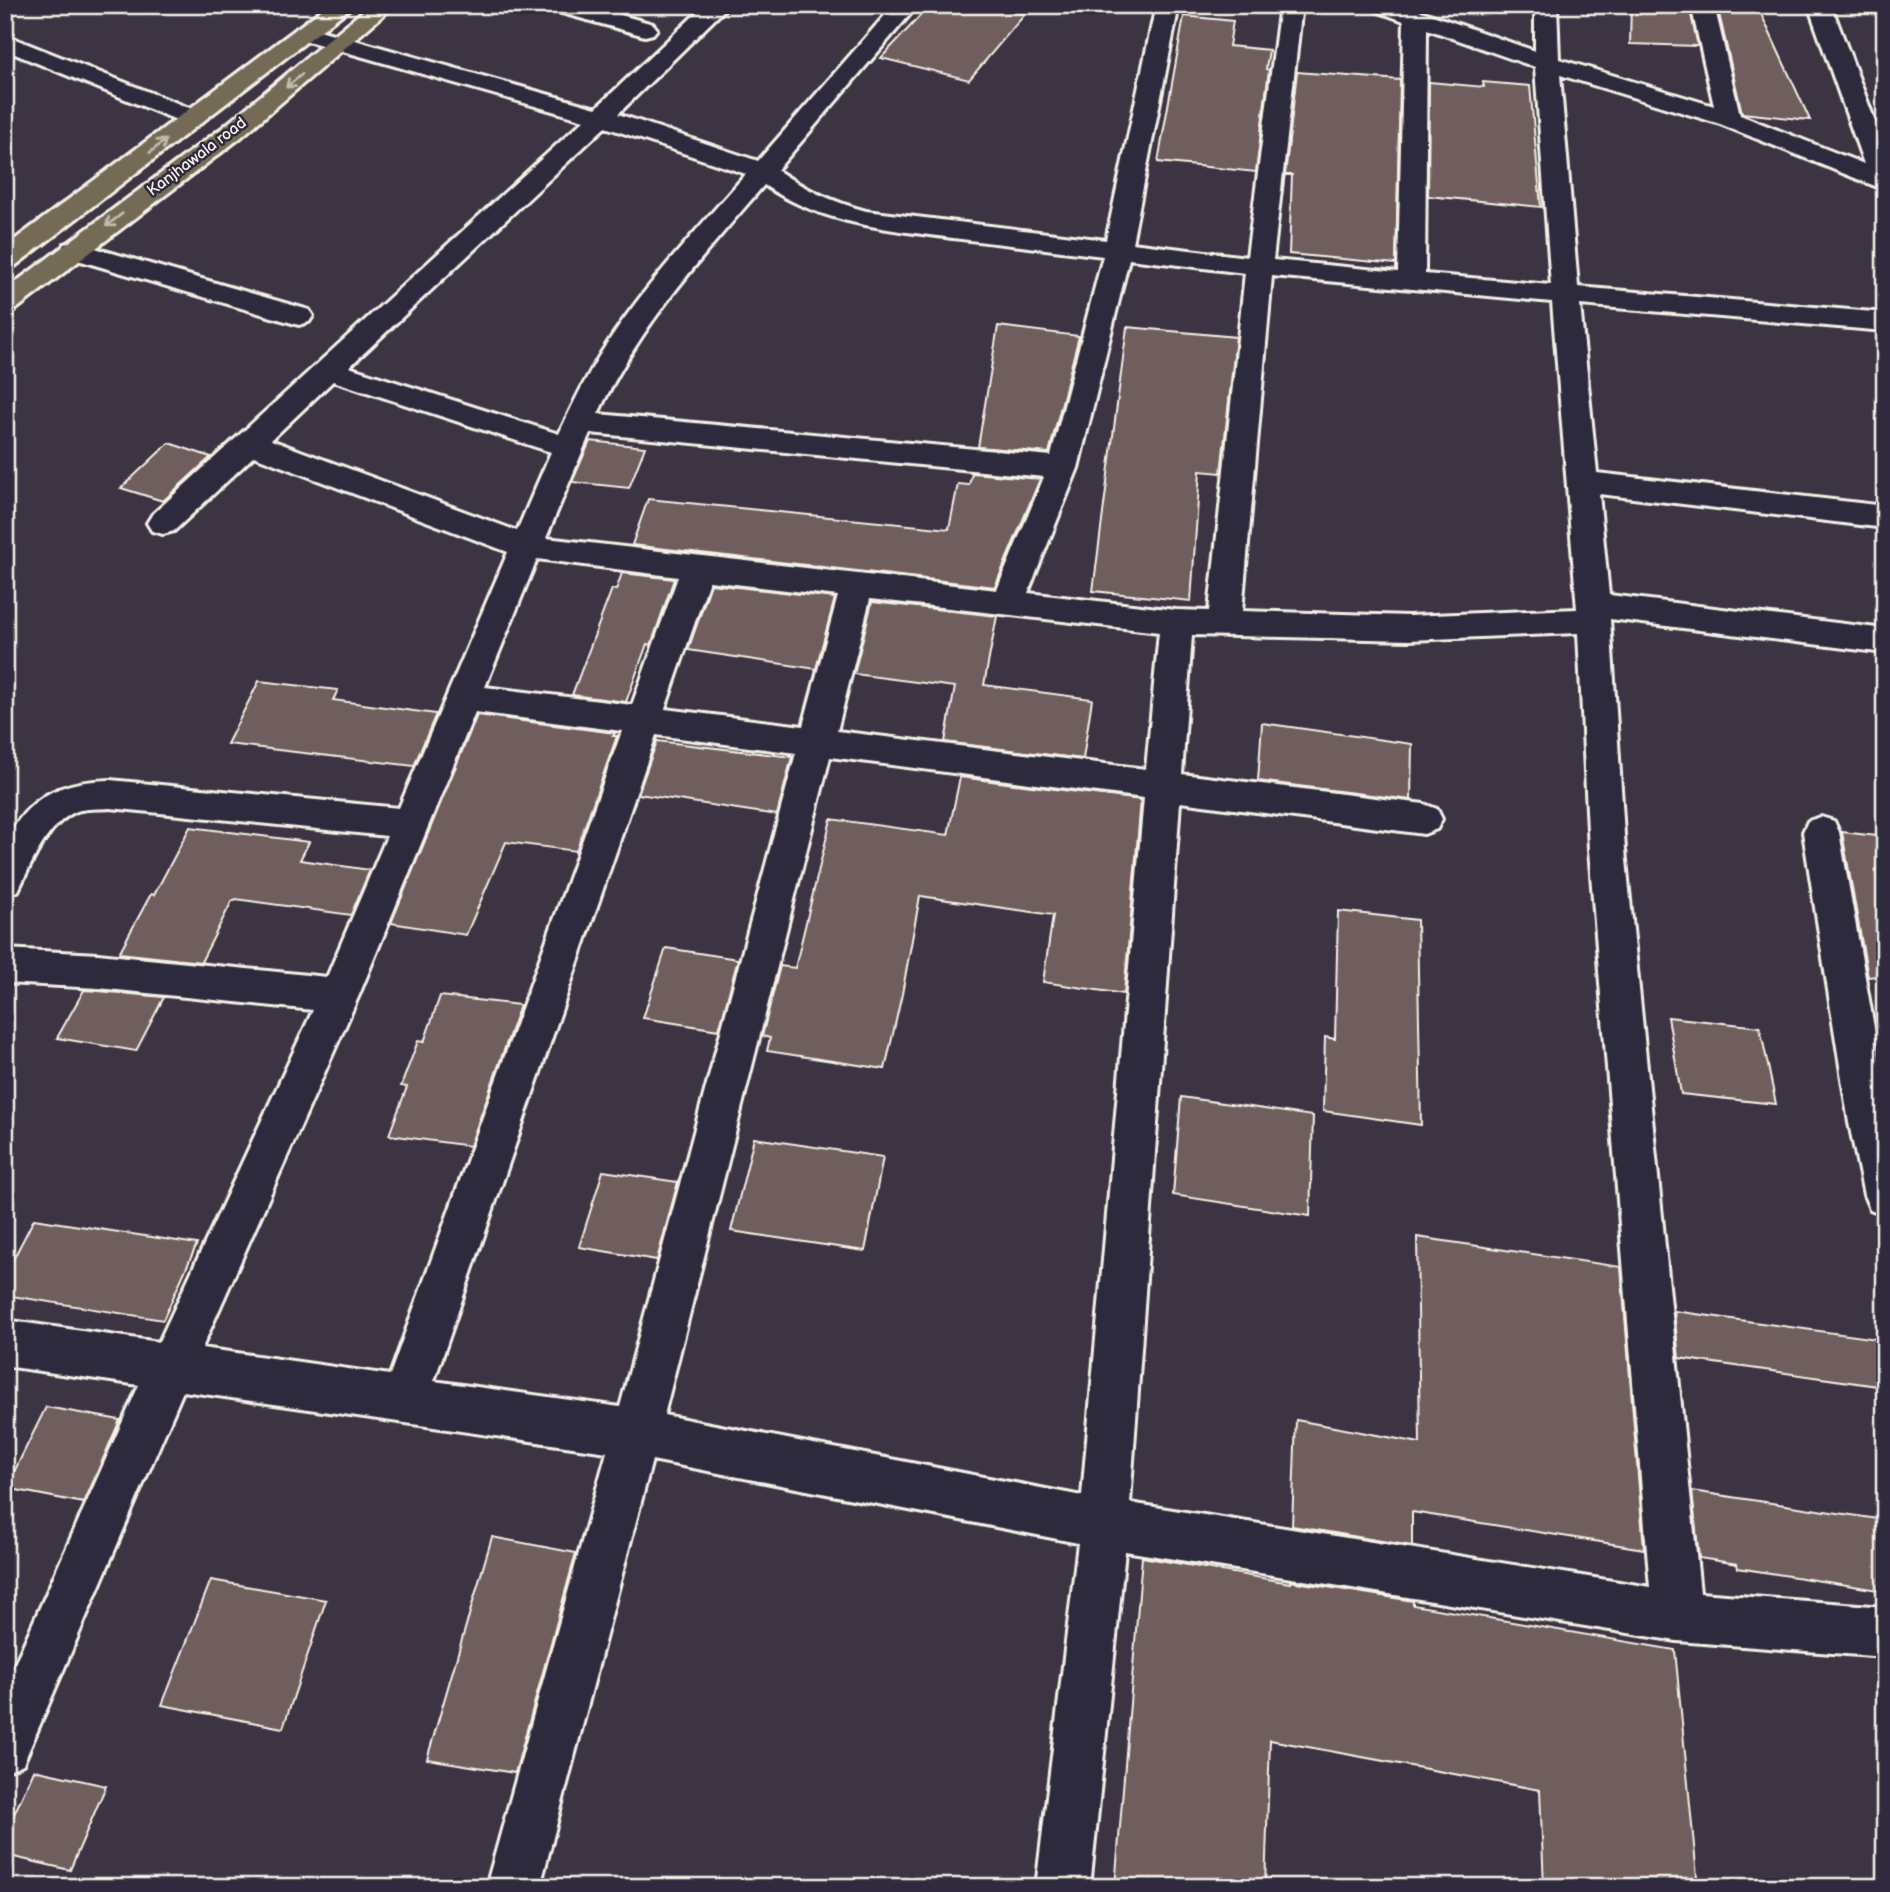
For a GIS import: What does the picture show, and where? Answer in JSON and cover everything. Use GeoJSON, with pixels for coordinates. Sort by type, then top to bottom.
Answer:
{"type":"FeatureCollection","features":[{"type":"Feature","properties":{"kind":"main road","name":"Kanjhawala road"},"geometry":{"type":"LineString","coordinates":[[5,260],[343,5]]}},
{"type":"Feature","properties":{"kind":"main road","name":"Kanjhawala road"},"geometry":{"type":"LineString","coordinates":[[5,304],[231,133],[384,5]]}},
{"type":"Feature","properties":{"kind":"street"},"geometry":{"type":"LineString","coordinates":[[559,5],[645,29]]}},
{"type":"Feature","properties":{"kind":"street"},"geometry":{"type":"LineString","coordinates":[[163,523],[718,5]]}},
{"type":"Feature","properties":{"kind":"street"},"geometry":{"type":"LineString","coordinates":[[5,1746],[171,1366],[340,995],[526,546],[597,385],[643,314],[677,269],[760,170],[907,5]]}},
{"type":"Feature","properties":{"kind":"street"},"geometry":{"type":"LineString","coordinates":[[1008,603],[1063,468],[1118,248],[1168,5]]}},
{"type":"Feature","properties":{"kind":"street"},"geometry":{"type":"LineString","coordinates":[[1224,624],[1259,267],[1292,5]]}},
{"type":"Feature","properties":{"kind":"street"},"geometry":{"type":"LineString","coordinates":[[1381,5],[1546,63],[1729,119],[1883,182]]}},
{"type":"Feature","properties":{"kind":"street"},"geometry":{"type":"LineString","coordinates":[[1546,5],[1546,63],[1594,613],[1607,850],[1677,1616]]}},
{"type":"Feature","properties":{"kind":"street"},"geometry":{"type":"LineString","coordinates":[[1702,5],[1729,119]]}},
{"type":"Feature","properties":{"kind":"street"},"geometry":{"type":"LineString","coordinates":[[1819,5],[1883,182]]}},
{"type":"Feature","properties":{"kind":"street"},"geometry":{"type":"LineString","coordinates":[[1411,281],[1416,17]]}},
{"type":"Feature","properties":{"kind":"street"},"geometry":{"type":"LineString","coordinates":[[305,33],[601,117],[760,170],[798,196],[828,209],[865,219],[962,233],[1118,248],[1259,267],[1885,322]]}},
{"type":"Feature","properties":{"kind":"street"},"geometry":{"type":"LineString","coordinates":[[5,41],[193,118]]}},
{"type":"Feature","properties":{"kind":"street"},"geometry":{"type":"LineString","coordinates":[[74,250],[299,316]]}},
{"type":"Feature","properties":{"kind":"street"},"geometry":{"type":"LineString","coordinates":[[328,370],[574,434],[1063,468]]}},
{"type":"Feature","properties":{"kind":"street"},"geometry":{"type":"LineString","coordinates":[[250,443],[526,546],[697,568],[1176,622],[1409,628],[1594,613],[1885,641]]}},
{"type":"Feature","properties":{"kind":"street"},"geometry":{"type":"LineString","coordinates":[[1583,482],[1885,517]]}},
{"type":"Feature","properties":{"kind":"street"},"geometry":{"type":"LineString","coordinates":[[404,1400],[697,568]]}},
{"type":"Feature","properties":{"kind":"street"},"geometry":{"type":"LineString","coordinates":[[513,1887],[636,1433],[857,586]]}},
{"type":"Feature","properties":{"kind":"street"},"geometry":{"type":"LineString","coordinates":[[1063,1887],[1104,1524],[1176,622]]}},
{"type":"Feature","properties":{"kind":"street"},"geometry":{"type":"LineString","coordinates":[[463,697],[1424,819]]}},
{"type":"Feature","properties":{"kind":"street"},"geometry":{"type":"LineString","coordinates":[[5,880],[18,851],[41,821],[61,802],[80,795],[110,794],[410,824]]}},
{"type":"Feature","properties":{"kind":"street"},"geometry":{"type":"LineString","coordinates":[[1821,832],[1870,1123],[1885,1195]]}},
{"type":"Feature","properties":{"kind":"street"},"geometry":{"type":"LineString","coordinates":[[5,966],[98,971],[340,995]]}},
{"type":"Feature","properties":{"kind":"street"},"geometry":{"type":"LineString","coordinates":[[5,1343],[636,1433],[1104,1524],[1677,1616],[1885,1632]]}},
{"type":"Feature","properties":{"kind":"building"},"geometry":{"type":"Polygon","coordinates":[[[930,5],[986,5],[1025,14],[969,80],[881,58],[930,5]]]}},
{"type":"Feature","properties":{"kind":"building"},"geometry":{"type":"Polygon","coordinates":[[[1631,5],[1689,5],[1698,46],[1630,44],[1631,5]]]}},
{"type":"Feature","properties":{"kind":"building"},"geometry":{"type":"Polygon","coordinates":[[[1717,5],[1757,5],[1810,120],[1742,113],[1717,5]]]}},
{"type":"Feature","properties":{"kind":"building"},"geometry":{"type":"Polygon","coordinates":[[[1184,16],[1233,21],[1229,46],[1269,50],[1266,69],[1269,70],[1256,172],[1158,162],[1184,16]]]}},
{"type":"Feature","properties":{"kind":"building"},"geometry":{"type":"Polygon","coordinates":[[[1297,72],[1400,80],[1396,264],[1289,254],[1292,175],[1285,175],[1297,72]]]}},
{"type":"Feature","properties":{"kind":"building"},"geometry":{"type":"Polygon","coordinates":[[[1429,82],[1484,87],[1483,82],[1530,86],[1541,207],[1428,196],[1429,82]]]}},
{"type":"Feature","properties":{"kind":"building"},"geometry":{"type":"Polygon","coordinates":[[[998,326],[1079,336],[1049,453],[978,447],[998,326]]]}},
{"type":"Feature","properties":{"kind":"building"},"geometry":{"type":"Polygon","coordinates":[[[1127,327],[1236,337],[1221,473],[1200,471],[1191,601],[1093,591],[1127,327]]]}},
{"type":"Feature","properties":{"kind":"building"},"geometry":{"type":"Polygon","coordinates":[[[590,441],[645,447],[629,488],[572,482],[590,441]]]}},
{"type":"Feature","properties":{"kind":"building"},"geometry":{"type":"Polygon","coordinates":[[[169,443],[211,457],[163,501],[121,488],[169,443]]]}},
{"type":"Feature","properties":{"kind":"building"},"geometry":{"type":"Polygon","coordinates":[[[972,473],[1040,479],[995,587],[632,545],[648,499],[949,529],[958,484],[969,485],[972,473]]]}},
{"type":"Feature","properties":{"kind":"building"},"geometry":{"type":"Polygon","coordinates":[[[622,573],[674,579],[651,645],[647,644],[626,702],[572,695],[612,589],[616,590],[622,573]]]}},
{"type":"Feature","properties":{"kind":"building"},"geometry":{"type":"Polygon","coordinates":[[[711,584],[835,598],[816,669],[688,650],[711,584]]]}},
{"type":"Feature","properties":{"kind":"building"},"geometry":{"type":"Polygon","coordinates":[[[872,602],[997,616],[984,685],[1092,699],[1083,759],[945,742],[955,687],[854,674],[872,602]]]}},
{"type":"Feature","properties":{"kind":"building"},"geometry":{"type":"Polygon","coordinates":[[[259,681],[338,690],[333,700],[436,714],[414,766],[227,744],[259,681]]]}},
{"type":"Feature","properties":{"kind":"building"},"geometry":{"type":"Polygon","coordinates":[[[477,715],[615,733],[613,736],[617,736],[576,851],[506,842],[466,935],[391,923],[477,715]]]}},
{"type":"Feature","properties":{"kind":"building"},"geometry":{"type":"Polygon","coordinates":[[[1262,723],[1412,744],[1411,800],[1258,781],[1262,723]]]}},
{"type":"Feature","properties":{"kind":"building"},"geometry":{"type":"Polygon","coordinates":[[[657,741],[792,757],[777,815],[638,794],[657,741]]]}},
{"type":"Feature","properties":{"kind":"building"},"geometry":{"type":"Polygon","coordinates":[[[960,777],[1141,800],[1124,994],[1043,982],[1053,915],[920,896],[885,1069],[767,1051],[770,1038],[762,1036],[780,966],[795,968],[831,819],[948,835],[960,777]]]}},
{"type":"Feature","properties":{"kind":"building"},"geometry":{"type":"Polygon","coordinates":[[[190,827],[309,842],[300,860],[370,870],[351,915],[236,899],[232,901],[201,962],[119,953],[190,827]]]}},
{"type":"Feature","properties":{"kind":"building"},"geometry":{"type":"Polygon","coordinates":[[[1842,832],[1885,837],[1885,975],[1868,977],[1842,832]]]}},
{"type":"Feature","properties":{"kind":"building"},"geometry":{"type":"Polygon","coordinates":[[[1338,911],[1417,920],[1421,1125],[1323,1111],[1325,1037],[1335,1039],[1338,911]]]}},
{"type":"Feature","properties":{"kind":"building"},"geometry":{"type":"Polygon","coordinates":[[[666,948],[738,959],[719,1030],[643,1018],[666,948]]]}},
{"type":"Feature","properties":{"kind":"building"},"geometry":{"type":"Polygon","coordinates":[[[84,990],[164,997],[136,1051],[57,1038],[84,990]]]}},
{"type":"Feature","properties":{"kind":"building"},"geometry":{"type":"Polygon","coordinates":[[[440,996],[520,1005],[470,1146],[389,1135],[407,1087],[401,1086],[418,1041],[424,1042],[440,996]]]}},
{"type":"Feature","properties":{"kind":"building"},"geometry":{"type":"Polygon","coordinates":[[[1668,1017],[1760,1027],[1776,1104],[1681,1094],[1668,1017]]]}},
{"type":"Feature","properties":{"kind":"building"},"geometry":{"type":"Polygon","coordinates":[[[1181,1097],[1313,1116],[1310,1216],[1173,1195],[1181,1097]]]}},
{"type":"Feature","properties":{"kind":"building"},"geometry":{"type":"Polygon","coordinates":[[[754,1138],[883,1157],[865,1251],[731,1231],[754,1138]]]}},
{"type":"Feature","properties":{"kind":"building"},"geometry":{"type":"Polygon","coordinates":[[[603,1171],[678,1182],[657,1260],[579,1247],[603,1171]]]}},
{"type":"Feature","properties":{"kind":"building"},"geometry":{"type":"Polygon","coordinates":[[[34,1219],[197,1244],[163,1320],[5,1295],[5,1275],[34,1219]]]}},
{"type":"Feature","properties":{"kind":"building"},"geometry":{"type":"Polygon","coordinates":[[[1417,1237],[1621,1267],[1644,1549],[1412,1512],[1412,1546],[1292,1526],[1296,1420],[1420,1443],[1417,1237]]]}},
{"type":"Feature","properties":{"kind":"building"},"geometry":{"type":"Polygon","coordinates":[[[1674,1311],[1885,1340],[1885,1387],[1679,1358],[1674,1311]]]}},
{"type":"Feature","properties":{"kind":"building"},"geometry":{"type":"Polygon","coordinates":[[[46,1407],[120,1420],[84,1503],[6,1488],[46,1407]]]}},
{"type":"Feature","properties":{"kind":"building"},"geometry":{"type":"Polygon","coordinates":[[[1692,1491],[1885,1520],[1885,1591],[1738,1568],[1737,1564],[1699,1558],[1692,1491]]]}},
{"type":"Feature","properties":{"kind":"building"},"geometry":{"type":"Polygon","coordinates":[[[492,1537],[576,1553],[515,1773],[427,1759],[492,1537]]]}},
{"type":"Feature","properties":{"kind":"building"},"geometry":{"type":"Polygon","coordinates":[[[1142,1557],[1413,1601],[1413,1605],[1675,1650],[1698,1887],[1544,1887],[1540,1790],[1270,1740],[1265,1887],[1115,1887],[1142,1557]]]}},
{"type":"Feature","properties":{"kind":"building"},"geometry":{"type":"Polygon","coordinates":[[[211,1580],[326,1600],[283,1728],[162,1705],[211,1580]]]}},
{"type":"Feature","properties":{"kind":"building"},"geometry":{"type":"Polygon","coordinates":[[[34,1770],[106,1786],[70,1870],[5,1855],[5,1834],[34,1770]]]}}]}
